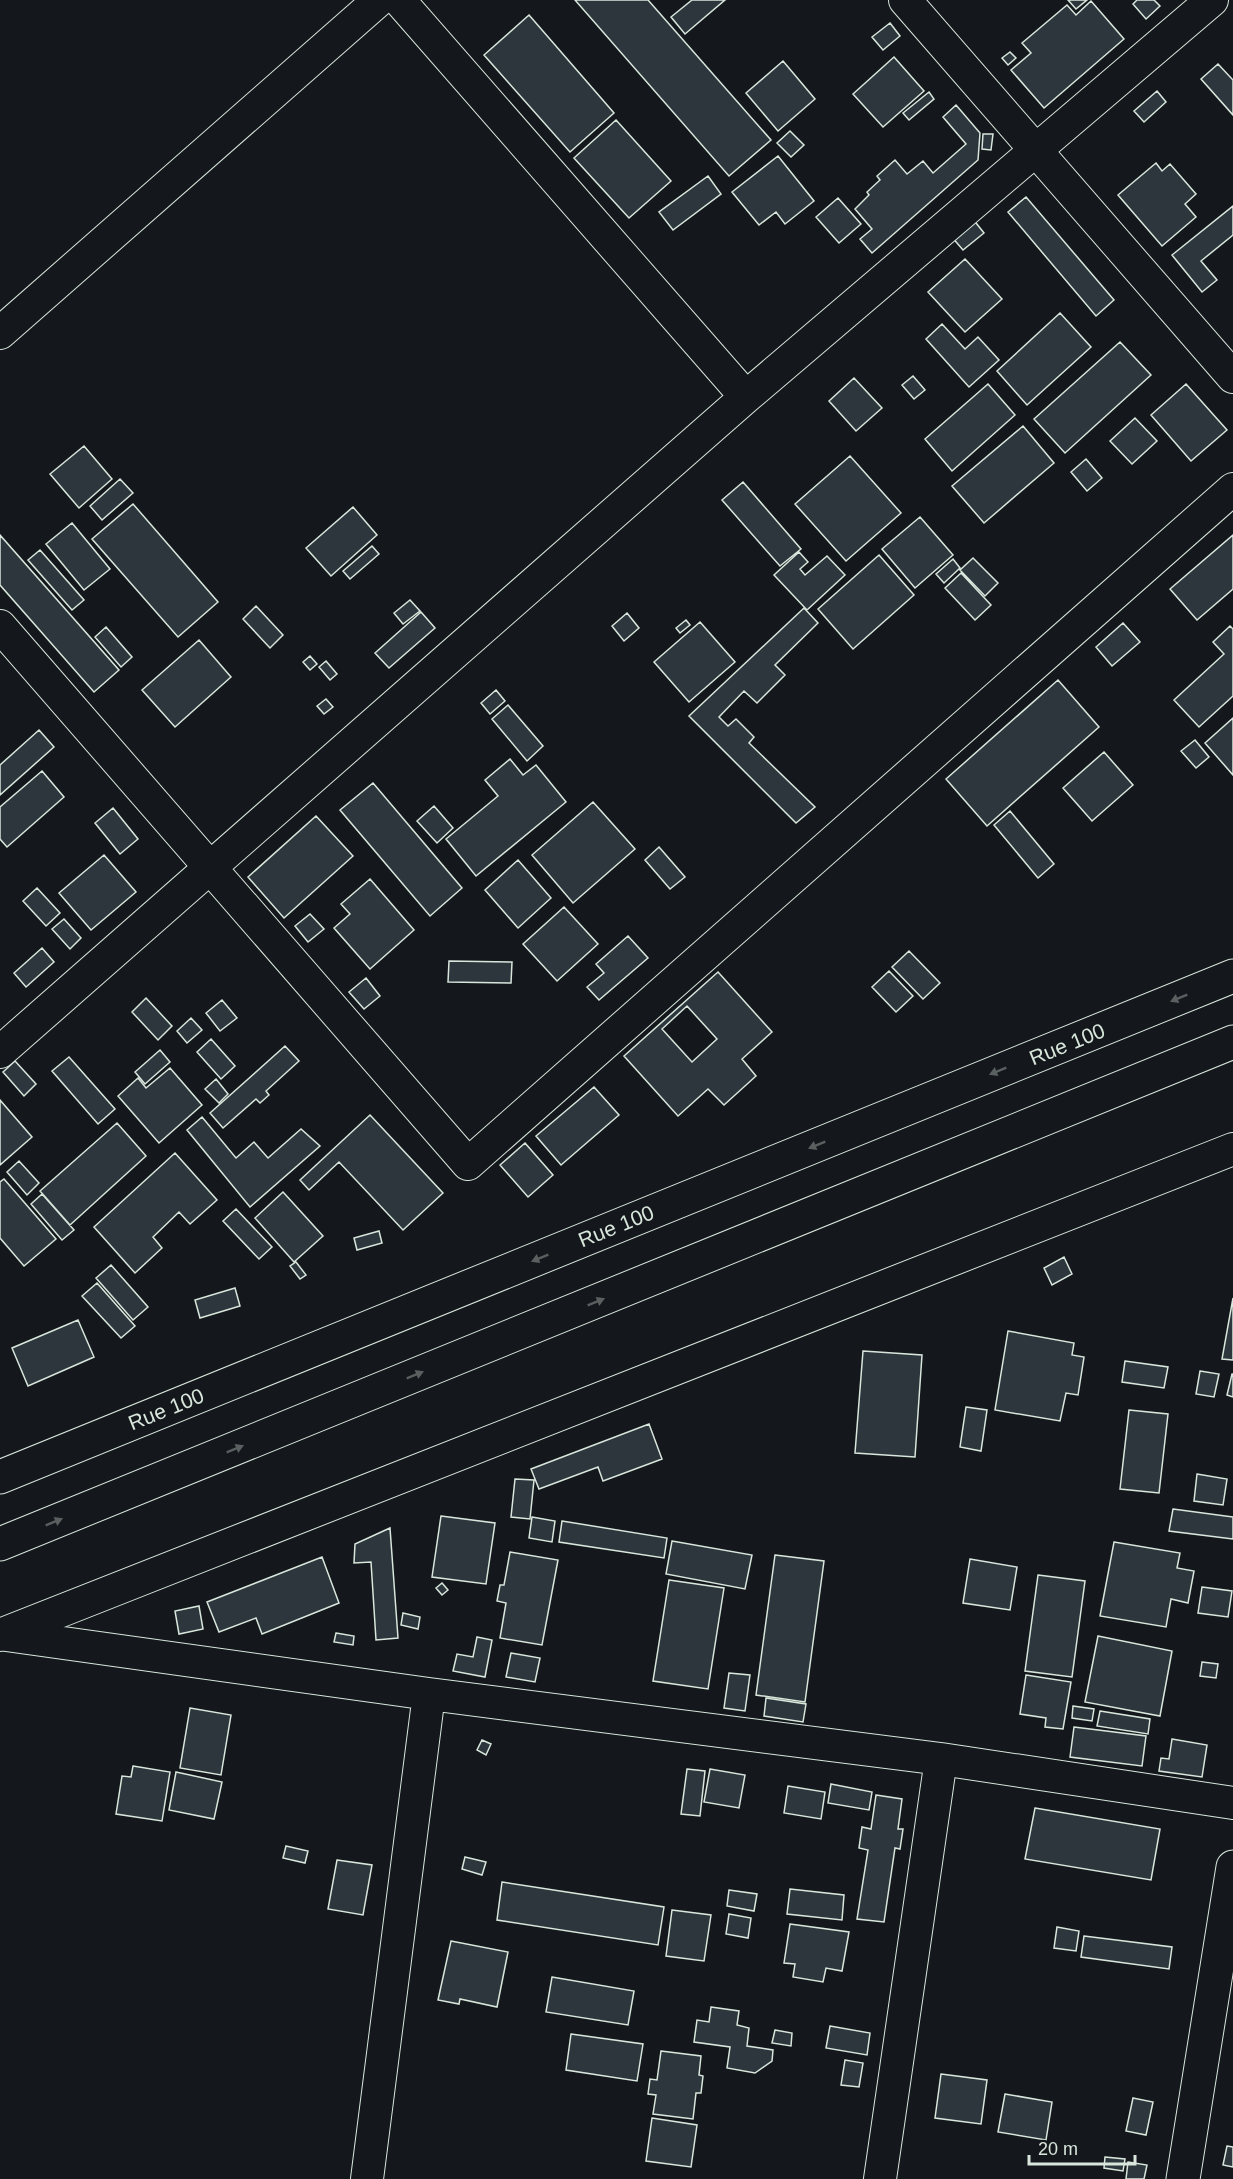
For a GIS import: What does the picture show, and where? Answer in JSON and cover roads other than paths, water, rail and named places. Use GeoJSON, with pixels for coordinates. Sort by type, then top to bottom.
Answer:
{"type":"FeatureCollection","features":[{"type":"Feature","properties":{"kind":"street"},"geometry":{"type":"LineString","coordinates":[[0,333],[378,0]]}},
{"type":"Feature","properties":{"kind":"street"},"geometry":{"type":"LineString","coordinates":[[399,0],[746,397]]}},
{"type":"Feature","properties":{"kind":"street"},"geometry":{"type":"LineString","coordinates":[[905,0],[1233,377]]}},
{"type":"Feature","properties":{"kind":"street"},"geometry":{"type":"LineString","coordinates":[[0,1052],[746,397],[1212,0]]}},
{"type":"Feature","properties":{"kind":"street"},"geometry":{"type":"LineString","coordinates":[[0,626],[468,1164],[1233,489]]}},
{"type":"Feature","properties":{"kind":"street","name":"Rue 100"},"geometry":{"type":"LineString","coordinates":[[0,1477],[1233,976]]}},
{"type":"Feature","properties":{"kind":"street"},"geometry":{"type":"LineString","coordinates":[[2,1538],[1233,1042]]}},
{"type":"Feature","properties":{"kind":"street"},"geometry":{"type":"LineString","coordinates":[[2,1635],[1233,1149]]}},
{"type":"Feature","properties":{"kind":"street"},"geometry":{"type":"LineString","coordinates":[[2,1635],[429,1694],[941,1759],[1233,1803]]}},
{"type":"Feature","properties":{"kind":"street"},"geometry":{"type":"LineString","coordinates":[[367,2179],[429,1694]]}},
{"type":"Feature","properties":{"kind":"street"},"geometry":{"type":"LineString","coordinates":[[880,2179],[941,1759]]}},
{"type":"Feature","properties":{"kind":"street"},"geometry":{"type":"LineString","coordinates":[[1183,2179],[1233,1867]]}}]}
